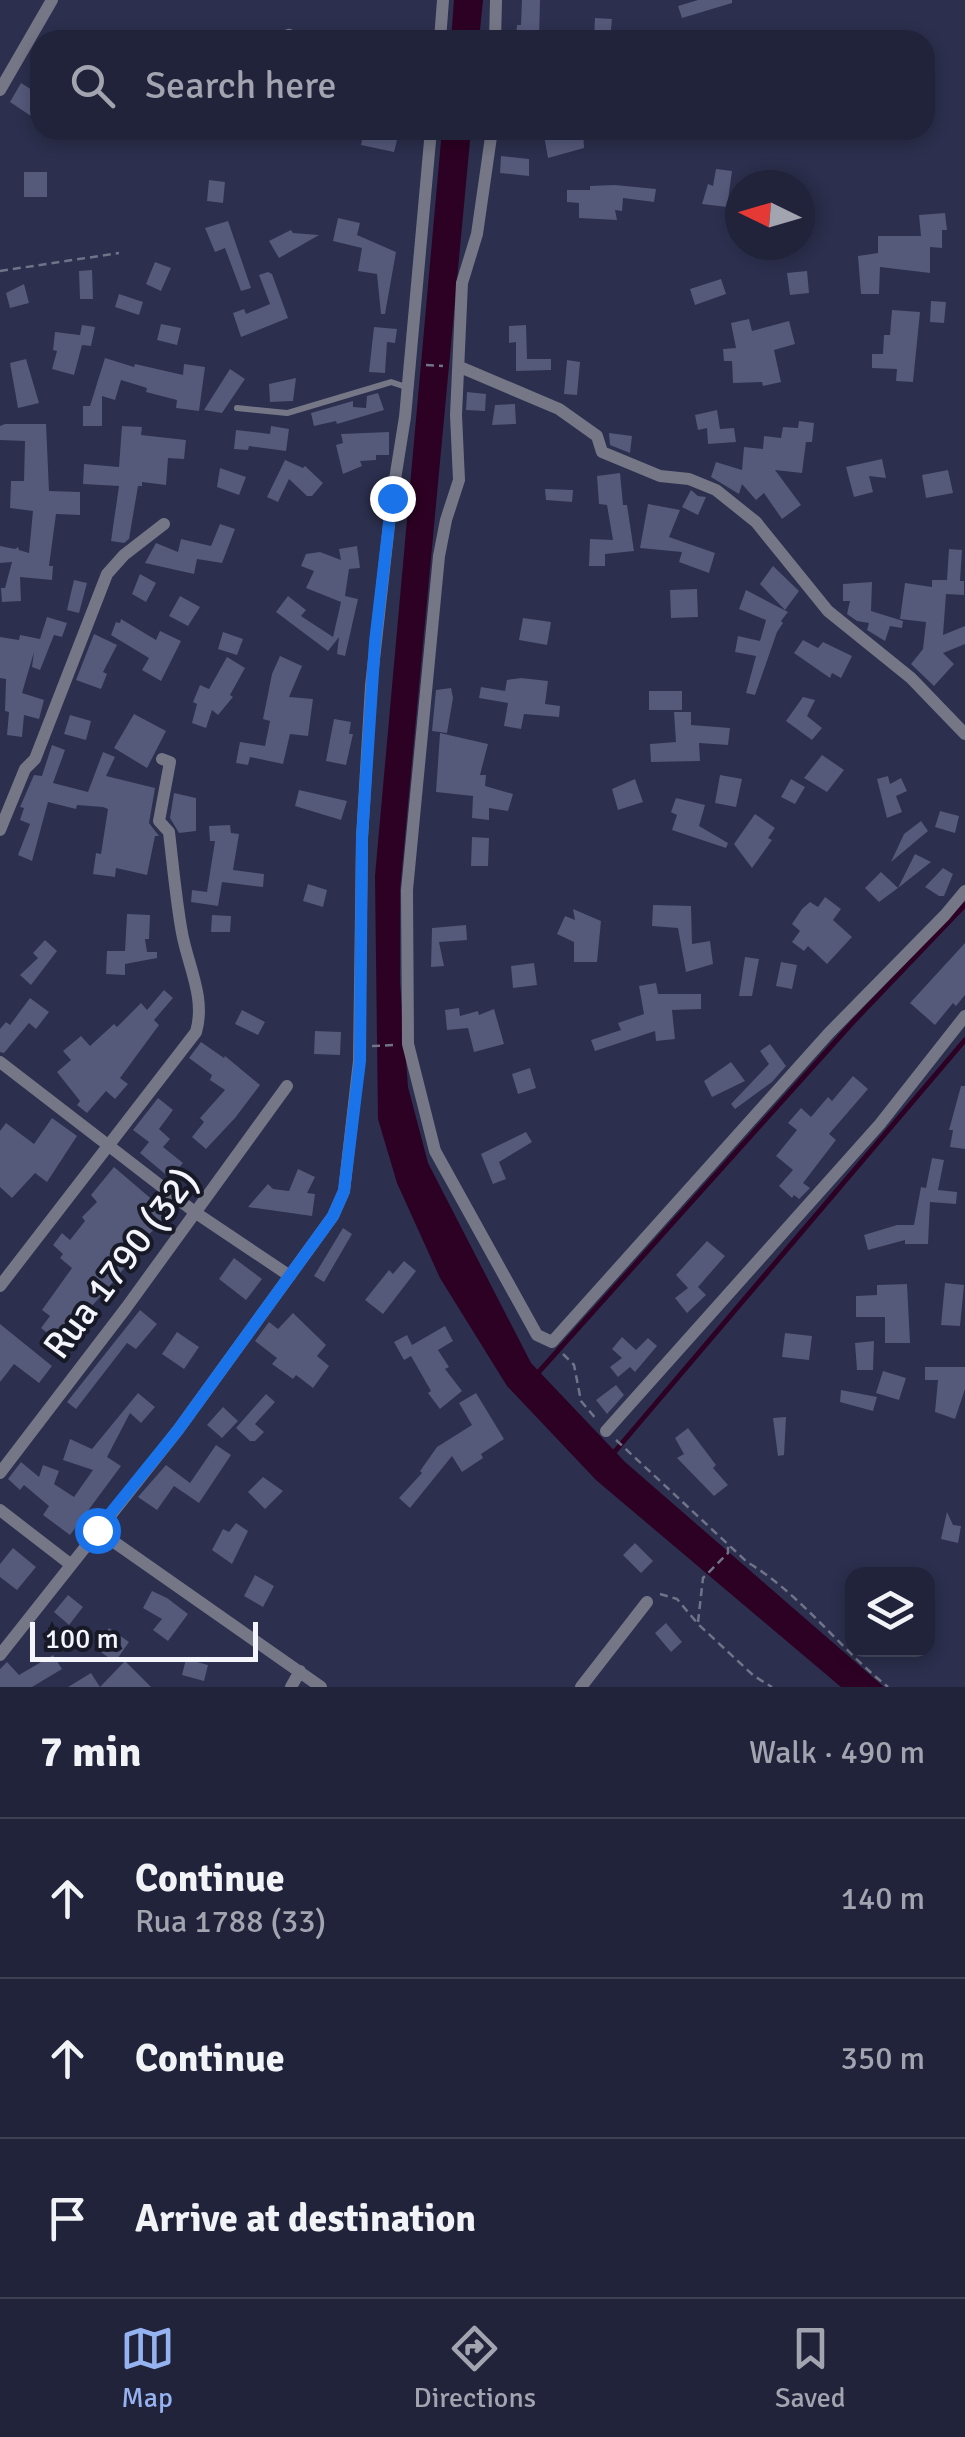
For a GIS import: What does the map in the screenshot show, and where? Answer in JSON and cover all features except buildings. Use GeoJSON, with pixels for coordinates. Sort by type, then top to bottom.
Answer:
{"type":"FeatureCollection","features":[{"type":"Feature","properties":{"kind":"street"},"geometry":{"type":"LineString","coordinates":[[35,30],[52,0]]}},
{"type":"Feature","properties":{"kind":"street"},"geometry":{"type":"LineString","coordinates":[[441,30],[444,0]]}},
{"type":"Feature","properties":{"kind":"street"},"geometry":{"type":"LineString","coordinates":[[495,30],[496,0]]}},
{"type":"Feature","properties":{"kind":"street"},"geometry":{"type":"LineString","coordinates":[[0,90],[30,38]]}},
{"type":"Feature","properties":{"kind":"street"},"geometry":{"type":"LineString","coordinates":[[0,1655],[178,1430],[333,1216],[344,1191],[360,1046],[362,838],[372,686],[388,525],[405,416],[430,140]]}},
{"type":"Feature","properties":{"kind":"street"},"geometry":{"type":"LineString","coordinates":[[491,140],[477,234],[462,284],[456,415],[459,480],[439,556],[407,890],[408,1044],[434,1152],[537,1335],[552,1342],[829,1032],[965,891]]}},
{"type":"Feature","properties":{"kind":"street"},"geometry":{"type":"LineString","coordinates":[[460,367],[559,409],[597,436],[602,452],[660,476],[689,479],[716,490],[756,522],[828,611],[912,678],[965,734]]}},
{"type":"Feature","properties":{"kind":"street"},"geometry":{"type":"LineString","coordinates":[[0,830],[25,769],[35,760],[108,574],[124,554],[164,524]]}},
{"type":"Feature","properties":{"kind":"street"},"geometry":{"type":"LineString","coordinates":[[0,1286],[196,1032],[201,1016],[183,938],[169,832],[159,820],[170,762],[162,759]]}},
{"type":"Feature","properties":{"kind":"street"},"geometry":{"type":"LineString","coordinates":[[609,1434],[880,1124],[965,1016]]}},
{"type":"Feature","properties":{"kind":"street"},"geometry":{"type":"LineString","coordinates":[[0,1062],[196,1213],[290,1276]]}},
{"type":"Feature","properties":{"kind":"street","name":"Rua 1790 (32)"},"geometry":{"type":"LineString","coordinates":[[0,1473],[196,1213],[286,1086]]}},
{"type":"Feature","properties":{"kind":"street"},"geometry":{"type":"LineString","coordinates":[[0,1510],[70,1564]]}},
{"type":"Feature","properties":{"kind":"street"},"geometry":{"type":"LineString","coordinates":[[97,1530],[320,1687]]}},
{"type":"Feature","properties":{"kind":"street"},"geometry":{"type":"LineString","coordinates":[[581,1687],[648,1602]]}},
{"type":"Feature","properties":{"kind":"street"},"geometry":{"type":"LineString","coordinates":[[291,1687],[300,1671]]}},
{"type":"Feature","properties":{"kind":"lane"},"geometry":{"type":"LineString","coordinates":[[238,408],[287,414],[391,382],[406,386]]}},
{"type":"Feature","properties":{"kind":"path"},"geometry":{"type":"LineString","coordinates":[[0,271],[118,253]]}},
{"type":"Feature","properties":{"kind":"path"},"geometry":{"type":"LineString","coordinates":[[409,364],[460,367]]}},
{"type":"Feature","properties":{"kind":"path"},"geometry":{"type":"LineString","coordinates":[[360,1046],[408,1044]]}},
{"type":"Feature","properties":{"kind":"path"},"geometry":{"type":"LineString","coordinates":[[552,1342],[574,1365],[581,1402],[609,1434],[888,1687]]}},
{"type":"Feature","properties":{"kind":"path"},"geometry":{"type":"LineString","coordinates":[[698,1624],[703,1578],[728,1553],[728,1543]]}},
{"type":"Feature","properties":{"kind":"path"},"geometry":{"type":"LineString","coordinates":[[648,1602],[656,1595],[670,1595],[754,1676],[772,1687]]}},
{"type":"Feature","properties":{"kind":"shaded area"},"geometry":{"type":"Polygon","coordinates":[[[454,0],[483,0],[480,30],[452,30],[454,0]]]}},
{"type":"Feature","properties":{"kind":"shaded area"},"geometry":{"type":"Polygon","coordinates":[[[441,140],[470,140],[400,890],[400,983],[408,1087],[428,1163],[531,1363],[625,1462],[884,1687],[841,1687],[596,1480],[507,1386],[440,1278],[397,1183],[378,1119],[375,876],[441,140]]]}},
{"type":"Feature","properties":{"kind":"waterway"},"geometry":{"type":"LineString","coordinates":[[536,1375],[853,1022],[965,905]]}},
{"type":"Feature","properties":{"kind":"waterway"},"geometry":{"type":"LineString","coordinates":[[611,1456],[965,1040]]}},
{"type":"Feature","properties":{"kind":"route"},"geometry":{"type":"LineString","coordinates":[[97,1530],[178,1430],[333,1216],[344,1191],[360,1061],[362,838],[375,642],[392,498]]}}]}
